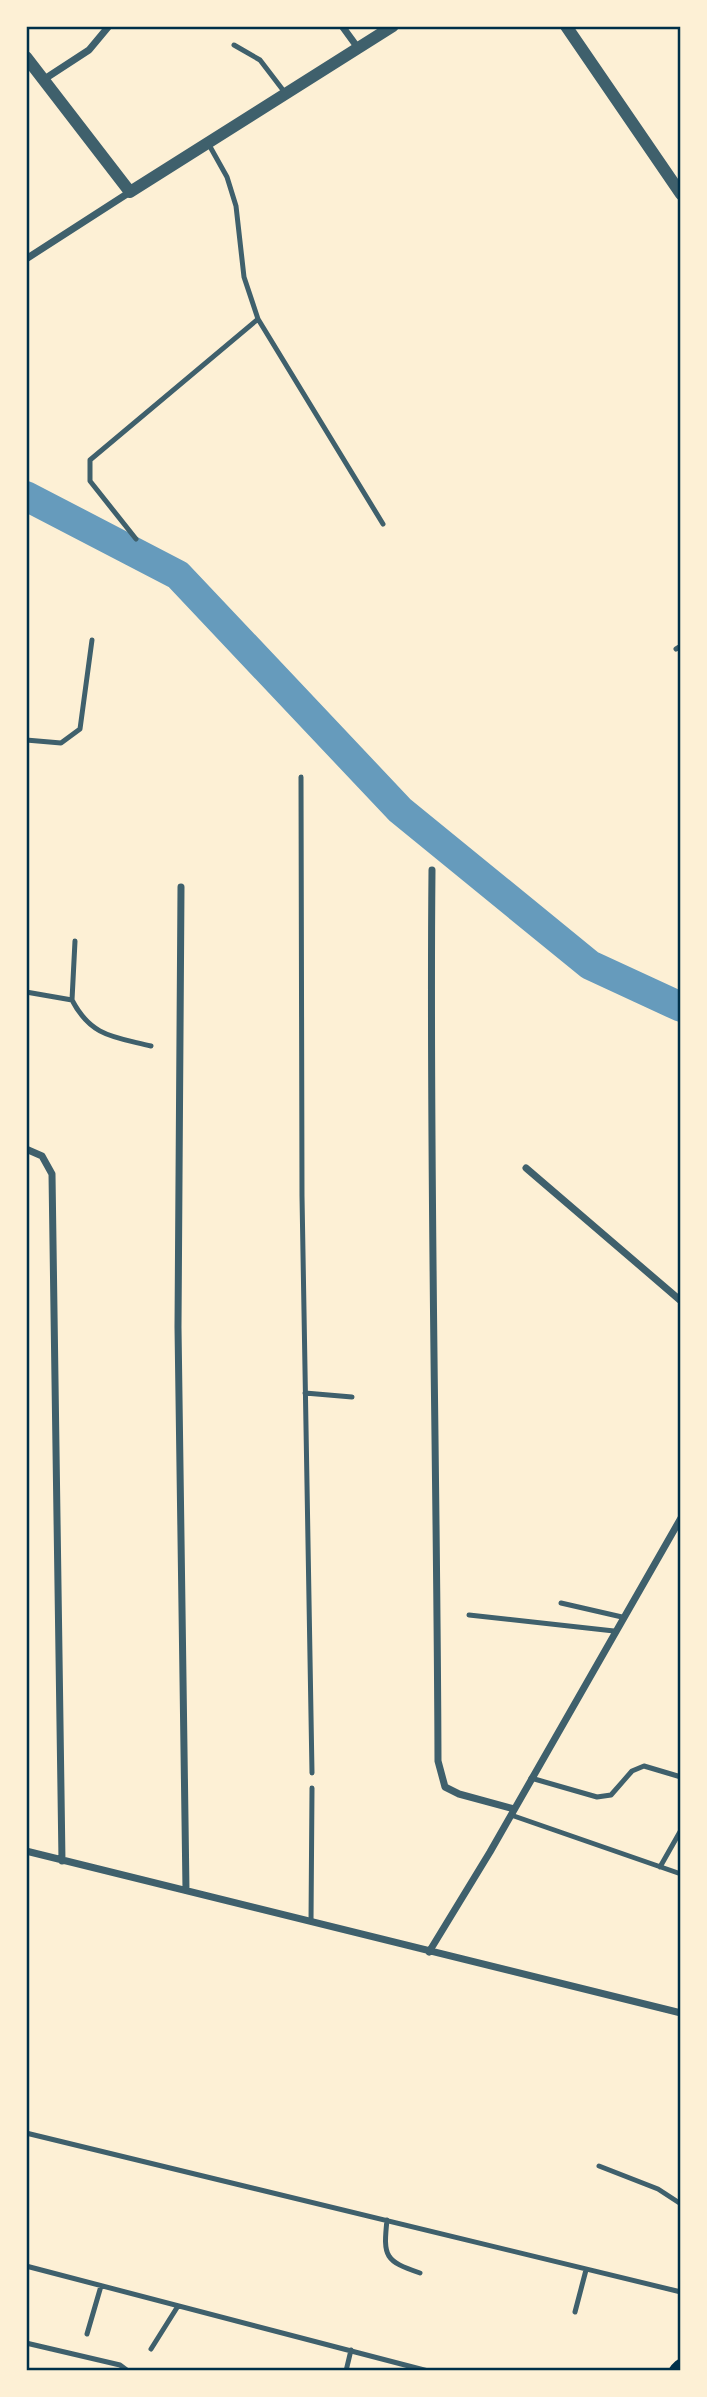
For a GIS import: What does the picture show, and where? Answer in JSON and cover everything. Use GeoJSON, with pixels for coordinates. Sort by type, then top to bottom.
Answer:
{"type":"FeatureCollection","features":[{"type":"Feature","properties":{"kind":"street"},"geometry":{"type":"LineString","coordinates":[[44,80],[89,50],[109,26]]}},
{"type":"Feature","properties":{"kind":"street"},"geometry":{"type":"LineString","coordinates":[[342,26],[358,48]]}},
{"type":"Feature","properties":{"kind":"street"},"geometry":{"type":"LineString","coordinates":[[26,259],[393,26]]}},
{"type":"Feature","properties":{"kind":"street"},"geometry":{"type":"LineString","coordinates":[[566,26],[681,194]]}},
{"type":"Feature","properties":{"kind":"street"},"geometry":{"type":"LineString","coordinates":[[26,57],[130,192]]}},
{"type":"Feature","properties":{"kind":"street"},"geometry":{"type":"LineString","coordinates":[[432,870],[430,1116],[436,1343],[438,1761],[445,1787],[513,1812]]}},
{"type":"Feature","properties":{"kind":"street"},"geometry":{"type":"LineString","coordinates":[[181,887],[178,1327],[186,1890]]}},
{"type":"Feature","properties":{"kind":"street"},"geometry":{"type":"LineString","coordinates":[[26,1149],[42,1156],[52,1174],[62,1861]]}},
{"type":"Feature","properties":{"kind":"street"},"geometry":{"type":"LineString","coordinates":[[526,1168],[681,1301]]}},
{"type":"Feature","properties":{"kind":"street"},"geometry":{"type":"LineString","coordinates":[[429,1952],[513,1812],[614,1631],[681,1518]]}},
{"type":"Feature","properties":{"kind":"street"},"geometry":{"type":"LineString","coordinates":[[26,1851],[681,2013]]}},
{"type":"Feature","properties":{"kind":"lane"},"geometry":{"type":"LineString","coordinates":[[234,45],[260,60],[286,94]]}},
{"type":"Feature","properties":{"kind":"lane"},"geometry":{"type":"LineString","coordinates":[[208,143],[227,177],[236,206],[244,277],[258,320],[383,524]]}},
{"type":"Feature","properties":{"kind":"lane"},"geometry":{"type":"LineString","coordinates":[[136,539],[90,481],[90,460],[258,320]]}},
{"type":"Feature","properties":{"kind":"lane"},"geometry":{"type":"LineString","coordinates":[[26,740],[61,743],[80,729],[92,640]]}},
{"type":"Feature","properties":{"kind":"lane"},"geometry":{"type":"LineString","coordinates":[[301,777],[300,1009],[312,1773]]}},
{"type":"Feature","properties":{"kind":"lane"},"geometry":{"type":"LineString","coordinates":[[75,941],[72,1000],[88,1024],[102,1034],[151,1046]]}},
{"type":"Feature","properties":{"kind":"lane"},"geometry":{"type":"LineString","coordinates":[[26,992],[72,1000]]}},
{"type":"Feature","properties":{"kind":"lane"},"geometry":{"type":"LineString","coordinates":[[305,1393],[352,1397]]}},
{"type":"Feature","properties":{"kind":"lane"},"geometry":{"type":"LineString","coordinates":[[561,1604],[622,1618]]}},
{"type":"Feature","properties":{"kind":"lane"},"geometry":{"type":"LineString","coordinates":[[469,1615],[614,1631]]}},
{"type":"Feature","properties":{"kind":"lane"},"geometry":{"type":"LineString","coordinates":[[531,1778],[597,1797],[611,1795],[632,1771],[644,1766],[681,1777]]}},
{"type":"Feature","properties":{"kind":"lane"},"geometry":{"type":"LineString","coordinates":[[311,1922],[313,1788]]}},
{"type":"Feature","properties":{"kind":"lane"},"geometry":{"type":"LineString","coordinates":[[513,1812],[681,1874]]}},
{"type":"Feature","properties":{"kind":"lane"},"geometry":{"type":"LineString","coordinates":[[660,1867],[681,1830]]}},
{"type":"Feature","properties":{"kind":"lane"},"geometry":{"type":"LineString","coordinates":[[26,2133],[681,2292]]}},
{"type":"Feature","properties":{"kind":"lane"},"geometry":{"type":"LineString","coordinates":[[599,2166],[658,2189],[681,2204]]}},
{"type":"Feature","properties":{"kind":"lane"},"geometry":{"type":"LineString","coordinates":[[387,2220],[384,2247],[388,2256],[395,2264],[420,2273]]}},
{"type":"Feature","properties":{"kind":"lane"},"geometry":{"type":"LineString","coordinates":[[26,2266],[428,2371]]}},
{"type":"Feature","properties":{"kind":"lane"},"geometry":{"type":"LineString","coordinates":[[575,2312],[586,2270]]}},
{"type":"Feature","properties":{"kind":"lane"},"geometry":{"type":"LineString","coordinates":[[87,2334],[101,2286]]}},
{"type":"Feature","properties":{"kind":"lane"},"geometry":{"type":"LineString","coordinates":[[151,2349],[178,2306]]}},
{"type":"Feature","properties":{"kind":"lane"},"geometry":{"type":"LineString","coordinates":[[26,2343],[120,2365],[128,2371]]}},
{"type":"Feature","properties":{"kind":"lane"},"geometry":{"type":"LineString","coordinates":[[346,2371],[351,2350]]}},
{"type":"Feature","properties":{"kind":"waterway"},"geometry":{"type":"LineString","coordinates":[[26,496],[178,575],[400,810],[590,965],[681,1007]]}}]}
